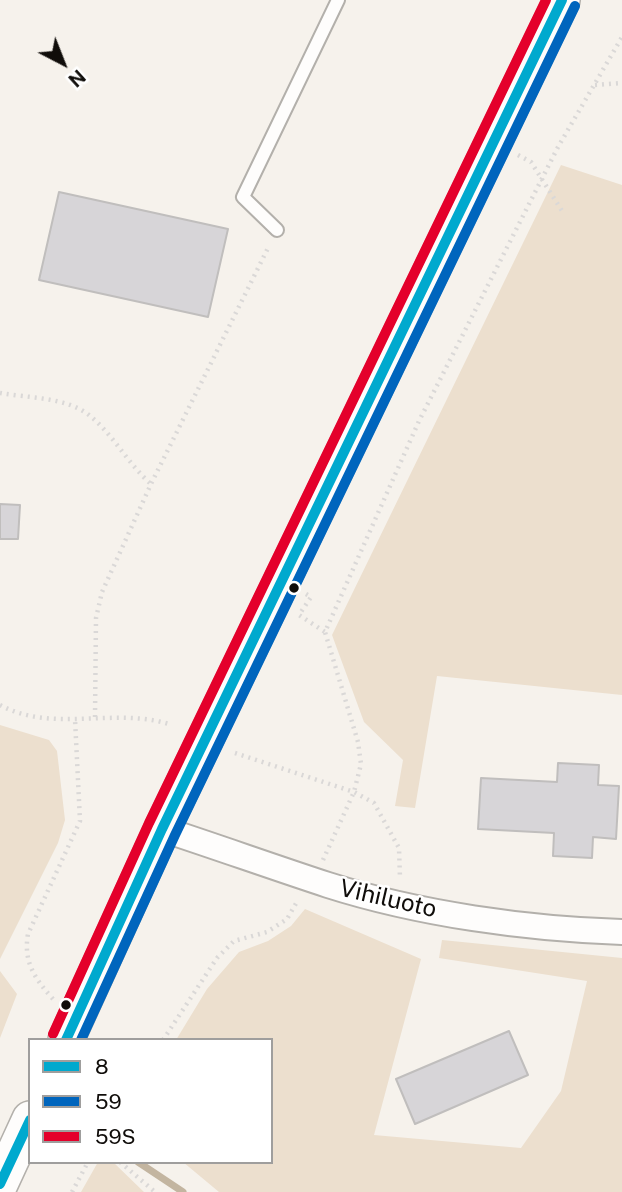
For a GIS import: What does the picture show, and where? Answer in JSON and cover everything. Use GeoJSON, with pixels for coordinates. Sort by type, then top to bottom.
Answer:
{"type":"FeatureCollection","features":[{"type":"Feature","properties":{"kind":"main road"},"geometry":{"type":"LineString","coordinates":[[72,1026],[162,829],[562,0]]}},
{"type":"Feature","properties":{"kind":"main road"},"geometry":{"type":"LineString","coordinates":[[0,1184],[28,1123]]}},
{"type":"Feature","properties":{"kind":"street","name":"Vihiluoto"},"geometry":{"type":"LineString","coordinates":[[162,829],[311,878],[443,912],[622,932]]}},
{"type":"Feature","properties":{"kind":"lane"},"geometry":{"type":"LineString","coordinates":[[277,230],[243,197],[338,0]]}},
{"type":"Feature","properties":{"kind":"path"},"geometry":{"type":"LineString","coordinates":[[334,865],[321,863],[354,792],[362,764],[358,741],[343,700],[325,632],[419,421],[542,179],[622,37]]}},
{"type":"Feature","properties":{"kind":"path"},"geometry":{"type":"LineString","coordinates":[[594,85],[622,83]]}},
{"type":"Feature","properties":{"kind":"path"},"geometry":{"type":"LineString","coordinates":[[493,142],[531,162],[564,214]]}},
{"type":"Feature","properties":{"kind":"path"},"geometry":{"type":"LineString","coordinates":[[95,717],[96,618],[102,592],[151,484],[277,230]]}},
{"type":"Feature","properties":{"kind":"path"},"geometry":{"type":"LineString","coordinates":[[0,393],[58,402],[89,415],[132,468],[151,484]]}},
{"type":"Feature","properties":{"kind":"path"},"geometry":{"type":"LineString","coordinates":[[0,705],[29,717],[153,719],[172,725]]}},
{"type":"Feature","properties":{"kind":"path"},"geometry":{"type":"LineString","coordinates":[[72,1026],[34,978],[25,949],[28,934],[80,821],[75,719]]}},
{"type":"Feature","properties":{"kind":"path"},"geometry":{"type":"LineString","coordinates":[[235,753],[354,792],[374,803],[399,848],[400,878]]}},
{"type":"Feature","properties":{"kind":"path"},"geometry":{"type":"LineString","coordinates":[[387,876],[411,881]]}},
{"type":"Feature","properties":{"kind":"path"},"geometry":{"type":"LineString","coordinates":[[164,1038],[217,958],[234,942],[267,932],[287,919],[311,878]]}},
{"type":"Feature","properties":{"kind":"path"},"geometry":{"type":"LineString","coordinates":[[72,1192],[87,1164]]}},
{"type":"Feature","properties":{"kind":"path"},"geometry":{"type":"LineString","coordinates":[[122,1164],[155,1192]]}},
{"type":"Feature","properties":{"kind":"shaded area"},"geometry":{"type":"Polygon","coordinates":[[[561,165],[622,185],[622,695],[437,676],[415,808],[395,806],[403,760],[364,722],[332,635],[561,165]]]}},
{"type":"Feature","properties":{"kind":"shaded area"},"geometry":{"type":"Polygon","coordinates":[[[0,725],[49,740],[57,751],[65,820],[58,843],[0,959],[0,725]]]}},
{"type":"Feature","properties":{"kind":"shaded area"},"geometry":{"type":"Polygon","coordinates":[[[305,909],[421,959],[374,1135],[521,1148],[561,1091],[587,981],[439,958],[442,940],[622,958],[622,1192],[219,1192],[185,1164],[273,1164],[273,1038],[177,1038],[207,989],[239,952],[268,941],[291,926],[305,909]]]}},
{"type":"Feature","properties":{"kind":"shaded area"},"geometry":{"type":"Polygon","coordinates":[[[0,971],[17,994],[0,1038],[0,971]]]}},
{"type":"Feature","properties":{"kind":"shaded area"},"geometry":{"type":"Polygon","coordinates":[[[97,1164],[115,1164],[144,1192],[81,1192],[97,1164]]]}},
{"type":"Feature","properties":{"kind":"building"},"geometry":{"type":"Polygon","coordinates":[[[59,192],[228,229],[208,317],[39,280],[59,192]]]}},
{"type":"Feature","properties":{"kind":"building"},"geometry":{"type":"Polygon","coordinates":[[[0,504],[20,505],[18,539],[0,539],[0,504]]]}},
{"type":"Feature","properties":{"kind":"building"},"geometry":{"type":"Polygon","coordinates":[[[558,763],[599,765],[598,785],[619,786],[616,839],[593,837],[592,858],[553,856],[554,833],[478,829],[481,778],[557,782],[558,763]]]}},
{"type":"Feature","properties":{"kind":"building"},"geometry":{"type":"Polygon","coordinates":[[[509,1031],[528,1075],[415,1124],[396,1079],[509,1031]]]}},
{"type":"Feature","properties":{"kind":"waterway"},"geometry":{"type":"LineString","coordinates":[[141,1164],[183,1192]]}},
{"type":"Feature","properties":{"kind":"transit line","name":"59S"},"geometry":{"type":"LineString","coordinates":[[53,1034],[149,823],[546,0]]}},
{"type":"Feature","properties":{"kind":"transit line","name":"8"},"geometry":{"type":"LineString","coordinates":[[67,1038],[162,829],[562,0]]}},
{"type":"Feature","properties":{"kind":"transit line","name":"59"},"geometry":{"type":"LineString","coordinates":[[82,1038],[175,835],[575,6]]}},
{"type":"Feature","properties":{"kind":"transit line","name":"8"},"geometry":{"type":"LineString","coordinates":[[0,1184],[28,1124]]}}]}
